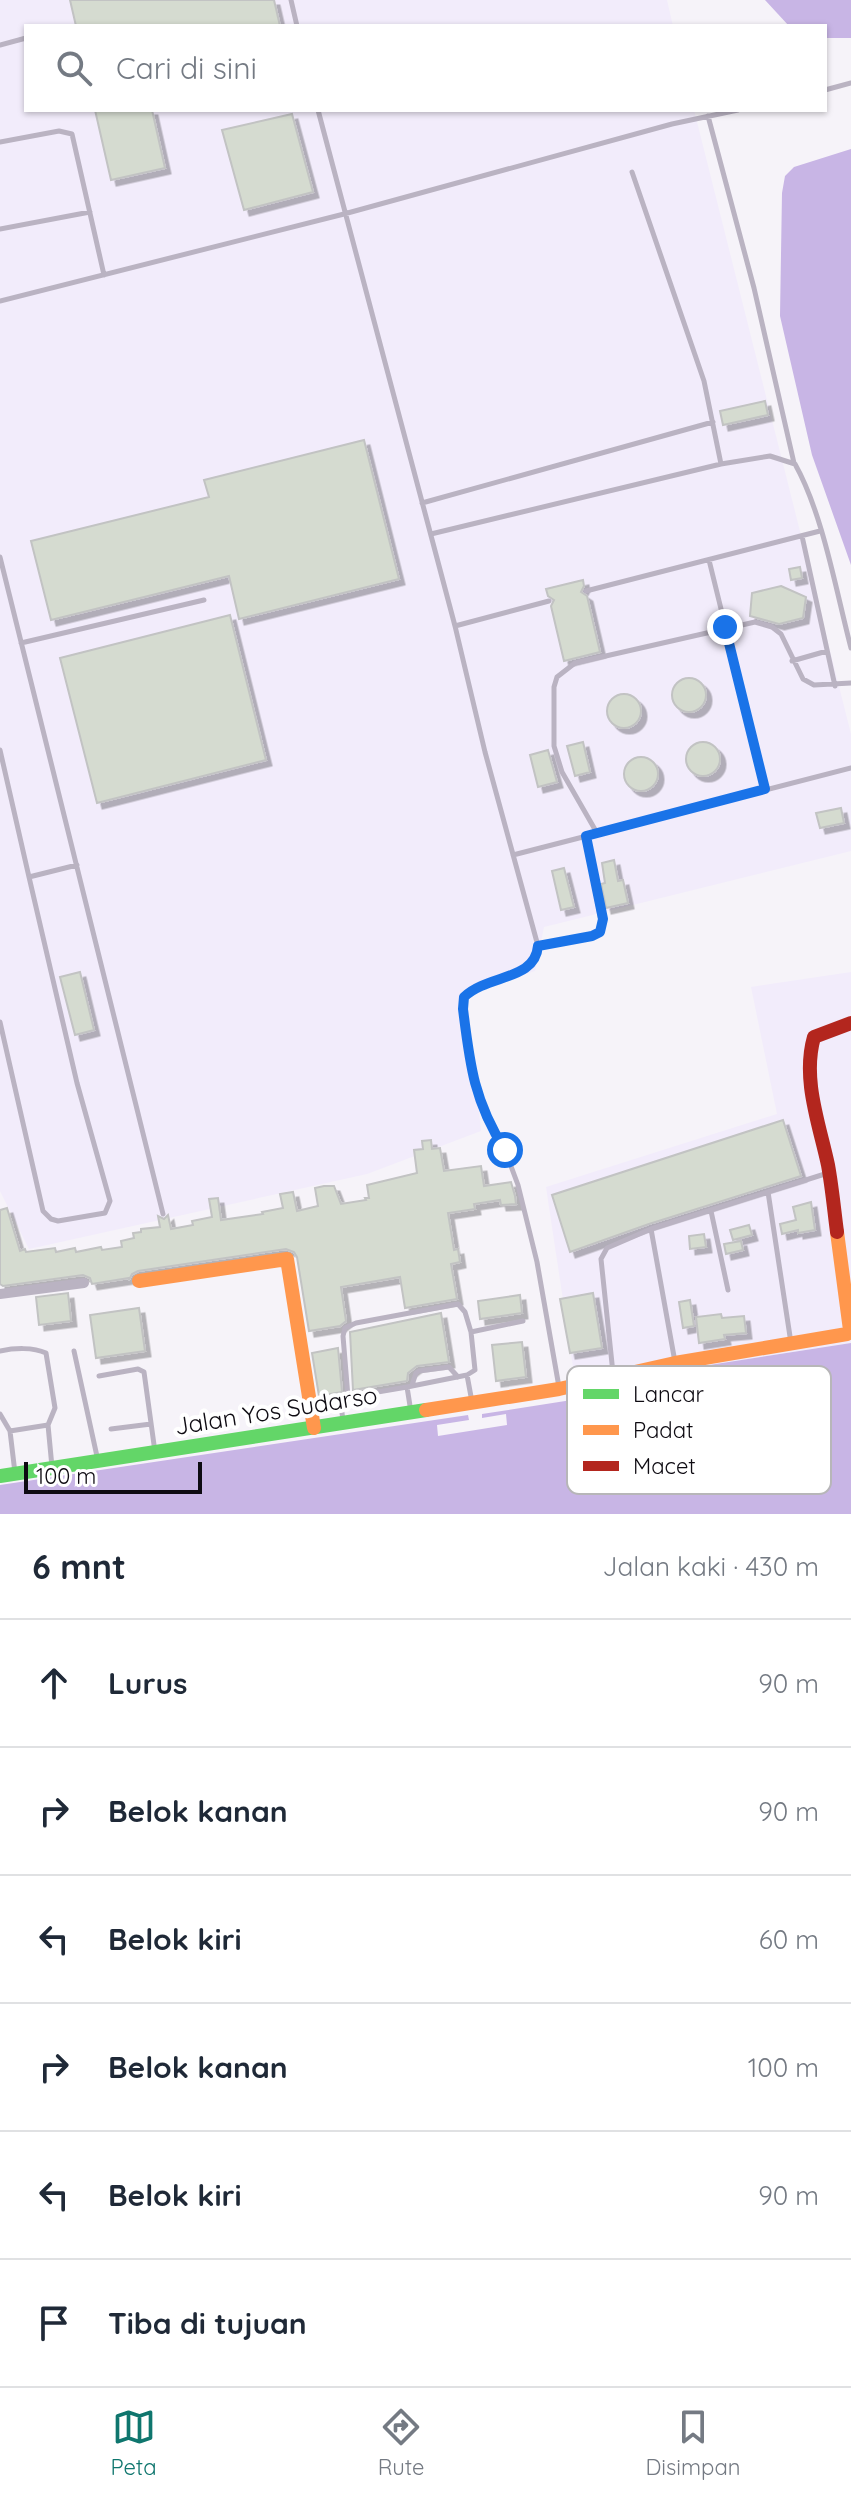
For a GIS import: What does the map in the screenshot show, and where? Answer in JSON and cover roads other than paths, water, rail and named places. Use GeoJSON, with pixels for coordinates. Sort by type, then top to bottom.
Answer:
{"type":"FeatureCollection","features":[{"type":"Feature","properties":{"kind":"street"},"geometry":{"type":"LineString","coordinates":[[829,1172],[810,1076],[809,1048],[814,1037],[851,1023]]}},
{"type":"Feature","properties":{"kind":"street","name":"Jalan Yos Sudarso"},"geometry":{"type":"LineString","coordinates":[[662,1366],[847,1334],[850,1330],[829,1172]]}},
{"type":"Feature","properties":{"kind":"street"},"geometry":{"type":"LineString","coordinates":[[139,1281],[287,1259],[314,1428]]}},
{"type":"Feature","properties":{"kind":"street"},"geometry":{"type":"LineString","coordinates":[[0,1294],[84,1283]]}},
{"type":"Feature","properties":{"kind":"street","name":"Jalan Yos Sudarso"},"geometry":{"type":"LineString","coordinates":[[8,1475],[567,1387]]}},
{"type":"Feature","properties":{"kind":"lane"},"geometry":{"type":"LineString","coordinates":[[291,0],[297,24]]}},
{"type":"Feature","properties":{"kind":"lane"},"geometry":{"type":"LineString","coordinates":[[0,45],[24,39]]}},
{"type":"Feature","properties":{"kind":"lane"},"geometry":{"type":"LineString","coordinates":[[827,89],[851,83]]}},
{"type":"Feature","properties":{"kind":"lane"},"geometry":{"type":"LineString","coordinates":[[318,112],[538,946],[536,958],[528,968],[473,989],[464,997],[463,1009],[475,1088],[486,1120],[505,1150],[518,1185],[537,1262],[559,1389]]}},
{"type":"Feature","properties":{"kind":"lane"},"geometry":{"type":"LineString","coordinates":[[0,301],[728,112]]}},
{"type":"Feature","properties":{"kind":"lane"},"geometry":{"type":"LineString","coordinates":[[708,116],[754,288],[795,464],[820,531],[851,648]]}},
{"type":"Feature","properties":{"kind":"lane"},"geometry":{"type":"LineString","coordinates":[[0,142],[59,131],[72,134],[104,275]]}},
{"type":"Feature","properties":{"kind":"lane"},"geometry":{"type":"LineString","coordinates":[[632,172],[704,381],[721,464]]}},
{"type":"Feature","properties":{"kind":"lane"},"geometry":{"type":"LineString","coordinates":[[0,229],[90,212]]}},
{"type":"Feature","properties":{"kind":"lane"},"geometry":{"type":"LineString","coordinates":[[422,503],[713,422]]}},
{"type":"Feature","properties":{"kind":"lane"},"geometry":{"type":"LineString","coordinates":[[431,534],[721,464],[770,456],[795,464]]}},
{"type":"Feature","properties":{"kind":"lane"},"geometry":{"type":"LineString","coordinates":[[586,591],[820,531]]}},
{"type":"Feature","properties":{"kind":"lane"},"geometry":{"type":"LineString","coordinates":[[802,536],[835,686]]}},
{"type":"Feature","properties":{"kind":"lane"},"geometry":{"type":"LineString","coordinates":[[0,557],[163,1214]]}},
{"type":"Feature","properties":{"kind":"lane"},"geometry":{"type":"LineString","coordinates":[[709,560],[765,789]]}},
{"type":"Feature","properties":{"kind":"lane"},"geometry":{"type":"LineString","coordinates":[[21,643],[204,600]]}},
{"type":"Feature","properties":{"kind":"lane"},"geometry":{"type":"LineString","coordinates":[[455,626],[549,601]]}},
{"type":"Feature","properties":{"kind":"lane"},"geometry":{"type":"LineString","coordinates":[[597,833],[562,772],[554,746],[554,687],[557,677],[575,663],[755,622],[772,627],[781,634],[803,679],[814,685],[851,683]]}},
{"type":"Feature","properties":{"kind":"lane"},"geometry":{"type":"LineString","coordinates":[[792,661],[827,651]]}},
{"type":"Feature","properties":{"kind":"lane"},"geometry":{"type":"LineString","coordinates":[[0,750],[77,1083],[110,1201],[105,1213],[58,1221],[43,1211],[0,1022]]}},
{"type":"Feature","properties":{"kind":"lane"},"geometry":{"type":"LineString","coordinates":[[513,855],[851,768]]}},
{"type":"Feature","properties":{"kind":"lane"},"geometry":{"type":"LineString","coordinates":[[538,946],[592,936],[602,927],[586,836]]}},
{"type":"Feature","properties":{"kind":"lane"},"geometry":{"type":"LineString","coordinates":[[29,877],[77,865]]}},
{"type":"Feature","properties":{"kind":"lane"},"geometry":{"type":"LineString","coordinates":[[613,1366],[601,1259],[603,1252],[651,1229],[829,1172]]}},
{"type":"Feature","properties":{"kind":"lane"},"geometry":{"type":"LineString","coordinates":[[768,1192],[791,1344]]}},
{"type":"Feature","properties":{"kind":"lane"},"geometry":{"type":"LineString","coordinates":[[711,1211],[728,1290]]}},
{"type":"Feature","properties":{"kind":"lane"},"geometry":{"type":"LineString","coordinates":[[651,1229],[675,1363]]}},
{"type":"Feature","properties":{"kind":"lane"},"geometry":{"type":"LineString","coordinates":[[344,1423],[341,1406],[348,1397],[458,1377],[475,1370],[471,1332],[465,1312],[458,1304],[351,1324],[345,1328],[348,1397]]}},
{"type":"Feature","properties":{"kind":"lane"},"geometry":{"type":"LineString","coordinates":[[471,1332],[523,1321]]}},
{"type":"Feature","properties":{"kind":"lane"},"geometry":{"type":"LineString","coordinates":[[0,1351],[11,1348],[46,1353],[55,1408],[48,1425],[52,1468]]}},
{"type":"Feature","properties":{"kind":"lane"},"geometry":{"type":"LineString","coordinates":[[74,1351],[98,1462]]}},
{"type":"Feature","properties":{"kind":"lane"},"geometry":{"type":"LineString","coordinates":[[411,1412],[409,1386],[416,1373],[446,1367],[458,1377]]}},
{"type":"Feature","properties":{"kind":"lane"},"geometry":{"type":"LineString","coordinates":[[99,1376],[138,1369],[144,1372],[155,1453]]}},
{"type":"Feature","properties":{"kind":"lane"},"geometry":{"type":"LineString","coordinates":[[467,1375],[472,1402]]}},
{"type":"Feature","properties":{"kind":"lane"},"geometry":{"type":"LineString","coordinates":[[0,1414],[10,1431],[8,1475]]}},
{"type":"Feature","properties":{"kind":"lane"},"geometry":{"type":"LineString","coordinates":[[111,1429],[151,1424]]}},
{"type":"Feature","properties":{"kind":"lane"},"geometry":{"type":"LineString","coordinates":[[10,1431],[48,1425]]}}]}
